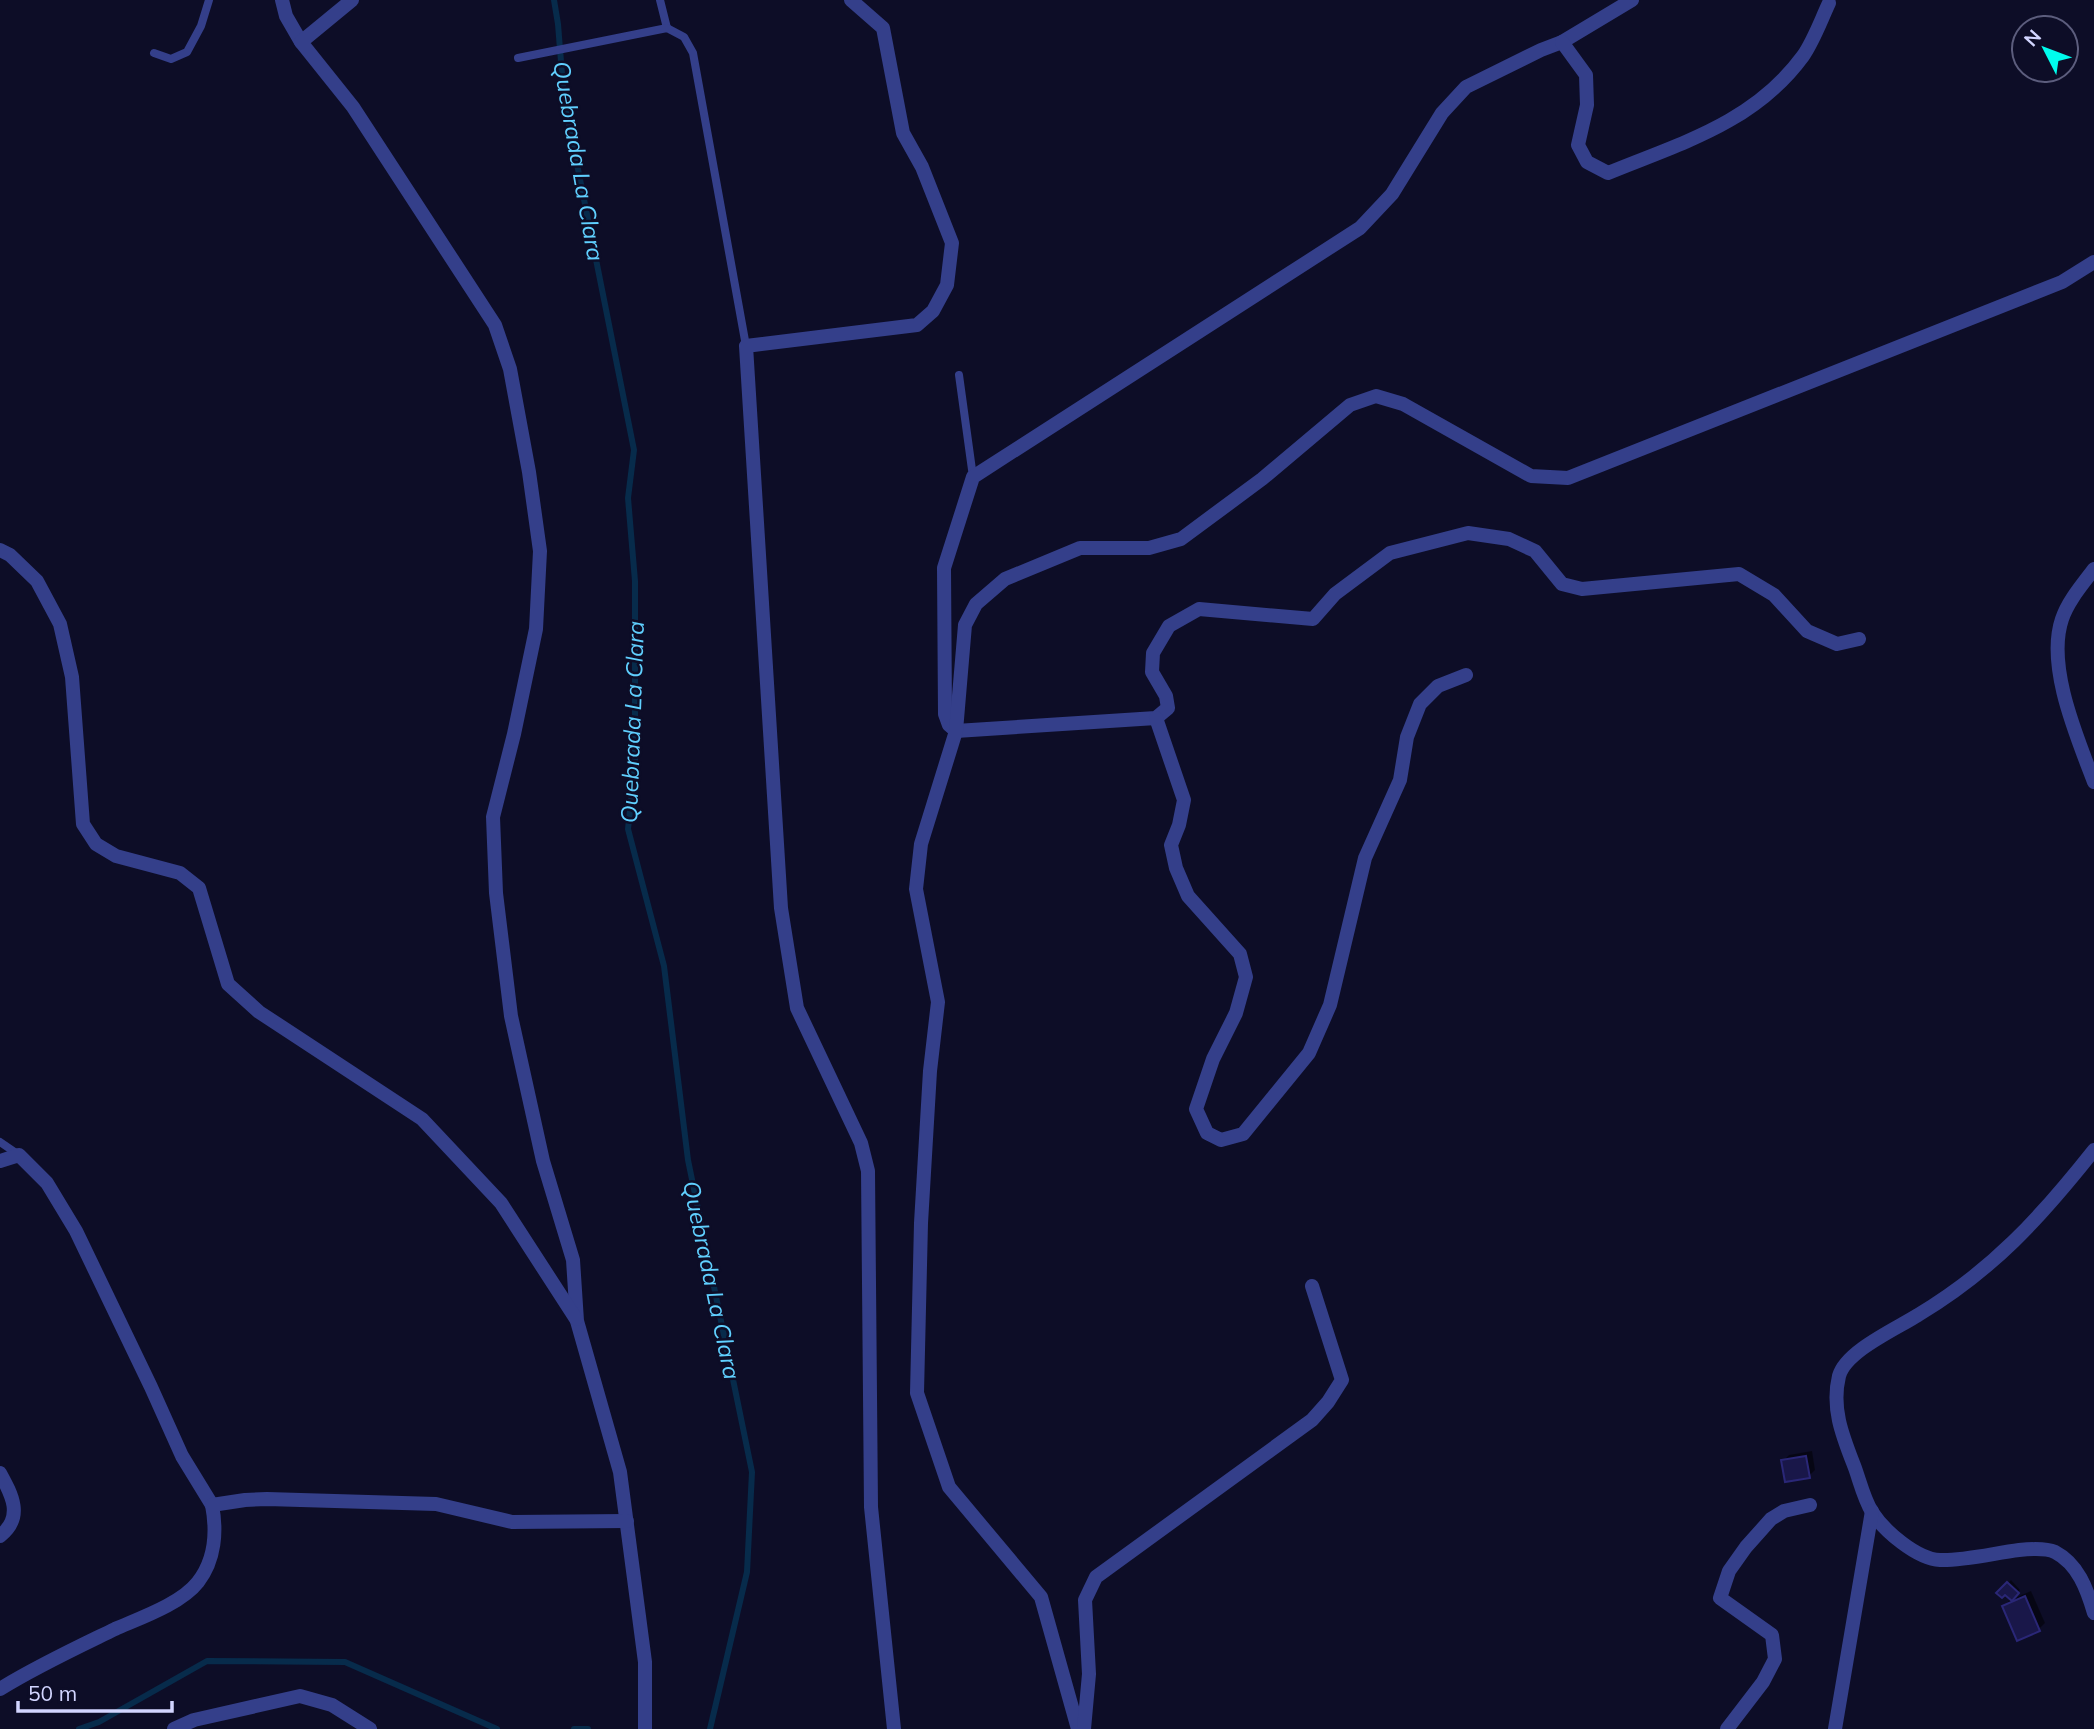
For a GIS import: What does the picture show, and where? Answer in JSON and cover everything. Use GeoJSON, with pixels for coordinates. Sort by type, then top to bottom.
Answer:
{"type":"FeatureCollection","features":[{"type":"Feature","properties":{"kind":"street"},"geometry":{"type":"LineString","coordinates":[[282,0],[286,16],[301,42],[353,107],[495,325],[510,369],[540,551],[536,629],[493,817],[496,893],[512,1016],[543,1161],[573,1260],[577,1321],[620,1472],[645,1662],[645,1729]]}},
{"type":"Feature","properties":{"kind":"street"},"geometry":{"type":"LineString","coordinates":[[301,42],[352,0]]}},
{"type":"Feature","properties":{"kind":"street"},"geometry":{"type":"LineString","coordinates":[[851,0],[883,28],[904,133],[922,167],[952,243],[947,285],[933,311],[917,325],[746,345],[781,908],[797,1008],[861,1143],[868,1171],[871,1507],[894,1729]]}},
{"type":"Feature","properties":{"kind":"street"},"geometry":{"type":"LineString","coordinates":[[956,732],[945,714],[944,568],[973,477],[1360,228],[1392,194],[1442,113],[1466,87],[1562,42],[1610,16],[1632,0]]}},
{"type":"Feature","properties":{"kind":"street"},"geometry":{"type":"LineString","coordinates":[[1562,42],[1586,75],[1587,105],[1578,145],[1587,162],[1608,173],[1718,128],[1760,103],[1803,55],[1829,3]]}},
{"type":"Feature","properties":{"kind":"street"},"geometry":{"type":"LineString","coordinates":[[1078,1729],[1041,1597],[949,1487],[917,1393],[921,1223],[930,1071],[938,1002],[916,889],[921,844],[956,732],[965,625],[976,604],[1005,579],[1080,548],[1149,548],[1181,539],[1262,479],[1350,405],[1376,396],[1403,404],[1531,476],[1568,478],[2062,282],[2094,261]]}},
{"type":"Feature","properties":{"kind":"street"},"geometry":{"type":"LineString","coordinates":[[956,732],[1156,718],[1168,708],[1166,696],[1152,672],[1153,653],[1169,626],[1199,609],[1313,619],[1335,594],[1391,553],[1468,533],[1509,539],[1535,551],[1562,584],[1582,589],[1739,573],[1774,595],[1807,631],[1837,644],[1859,639]]}},
{"type":"Feature","properties":{"kind":"street"},"geometry":{"type":"LineString","coordinates":[[0,550],[10,555],[37,581],[60,624],[72,677],[83,824],[96,844],[116,856],[180,873],[199,888],[228,984],[259,1012],[422,1119],[501,1203],[577,1321]]}},
{"type":"Feature","properties":{"kind":"street"},"geometry":{"type":"LineString","coordinates":[[2094,569],[2076,592],[2062,619],[2056,644],[2066,708],[2094,782]]}},
{"type":"Feature","properties":{"kind":"street"},"geometry":{"type":"LineString","coordinates":[[1156,718],[1184,800],[1179,825],[1171,845],[1176,868],[1188,896],[1240,954],[1246,977],[1236,1013],[1213,1059],[1196,1109],[1208,1133],[1221,1140],[1243,1134],[1309,1053],[1330,1005],[1365,858],[1400,780],[1407,737],[1420,704],[1438,686],[1466,675]]}},
{"type":"Feature","properties":{"kind":"street"},"geometry":{"type":"LineString","coordinates":[[2094,1150],[2050,1205],[1998,1258],[1951,1295],[1854,1354],[1840,1372],[1836,1395],[1838,1424],[1872,1511],[1888,1532],[1916,1552],[1938,1560],[2027,1549],[2053,1551],[2074,1566],[2087,1590],[2094,1613]]}},
{"type":"Feature","properties":{"kind":"street"},"geometry":{"type":"LineString","coordinates":[[0,1161],[19,1155],[47,1183],[76,1231],[182,1456],[212,1505],[216,1527],[211,1556],[198,1582],[180,1598],[48,1661],[0,1689]]}},
{"type":"Feature","properties":{"kind":"street"},"geometry":{"type":"LineString","coordinates":[[1084,1729],[1089,1674],[1085,1600],[1096,1577],[1312,1420],[1342,1380],[1312,1286]]}},
{"type":"Feature","properties":{"kind":"street"},"geometry":{"type":"LineString","coordinates":[[0,1473],[13,1497],[15,1514],[0,1536]]}},
{"type":"Feature","properties":{"kind":"street"},"geometry":{"type":"LineString","coordinates":[[212,1505],[245,1500],[436,1504],[512,1522],[627,1521]]}},
{"type":"Feature","properties":{"kind":"street"},"geometry":{"type":"LineString","coordinates":[[1727,1729],[1763,1682],[1775,1659],[1772,1635],[1720,1598],[1729,1571],[1771,1519],[1784,1511],[1810,1505]]}},
{"type":"Feature","properties":{"kind":"street"},"geometry":{"type":"LineString","coordinates":[[1835,1729],[1872,1511]]}},
{"type":"Feature","properties":{"kind":"street"},"geometry":{"type":"LineString","coordinates":[[174,1729],[194,1720],[300,1696],[332,1705],[370,1729]]}},
{"type":"Feature","properties":{"kind":"lane"},"geometry":{"type":"LineString","coordinates":[[154,53],[171,59],[187,52],[201,26],[209,0]]}},
{"type":"Feature","properties":{"kind":"lane"},"geometry":{"type":"LineString","coordinates":[[660,0],[667,28]]}},
{"type":"Feature","properties":{"kind":"lane"},"geometry":{"type":"LineString","coordinates":[[518,58],[667,28],[684,37],[693,53],[746,345]]}},
{"type":"Feature","properties":{"kind":"lane"},"geometry":{"type":"LineString","coordinates":[[959,375],[973,477]]}},
{"type":"Feature","properties":{"kind":"lane"},"geometry":{"type":"LineString","coordinates":[[0,1142],[19,1155]]}},
{"type":"Feature","properties":{"kind":"building"},"geometry":{"type":"Polygon","coordinates":[[[1806,1456],[1810,1478],[1785,1482],[1781,1460],[1806,1456]]]}},
{"type":"Feature","properties":{"kind":"building"},"geometry":{"type":"Polygon","coordinates":[[[2007,1582],[2019,1593],[2012,1601],[2005,1595],[2002,1598],[1996,1593],[2007,1582]]]}},
{"type":"Feature","properties":{"kind":"building"},"geometry":{"type":"Polygon","coordinates":[[[2025,1596],[2040,1631],[2017,1641],[2002,1606],[2025,1596]]]}},
{"type":"Feature","properties":{"kind":"waterway","name":"Quebrada La Clara"},"geometry":{"type":"LineString","coordinates":[[554,0],[564,99],[634,450],[628,498],[635,581],[635,764],[628,829],[664,966],[688,1160],[752,1472],[747,1572],[710,1729]]}},
{"type":"Feature","properties":{"kind":"waterway"},"geometry":{"type":"LineString","coordinates":[[79,1729],[99,1722],[207,1661],[345,1662],[497,1729]]}},
{"type":"Feature","properties":{"kind":"waterway"},"geometry":{"type":"LineString","coordinates":[[574,1729],[588,1729]]}}]}
